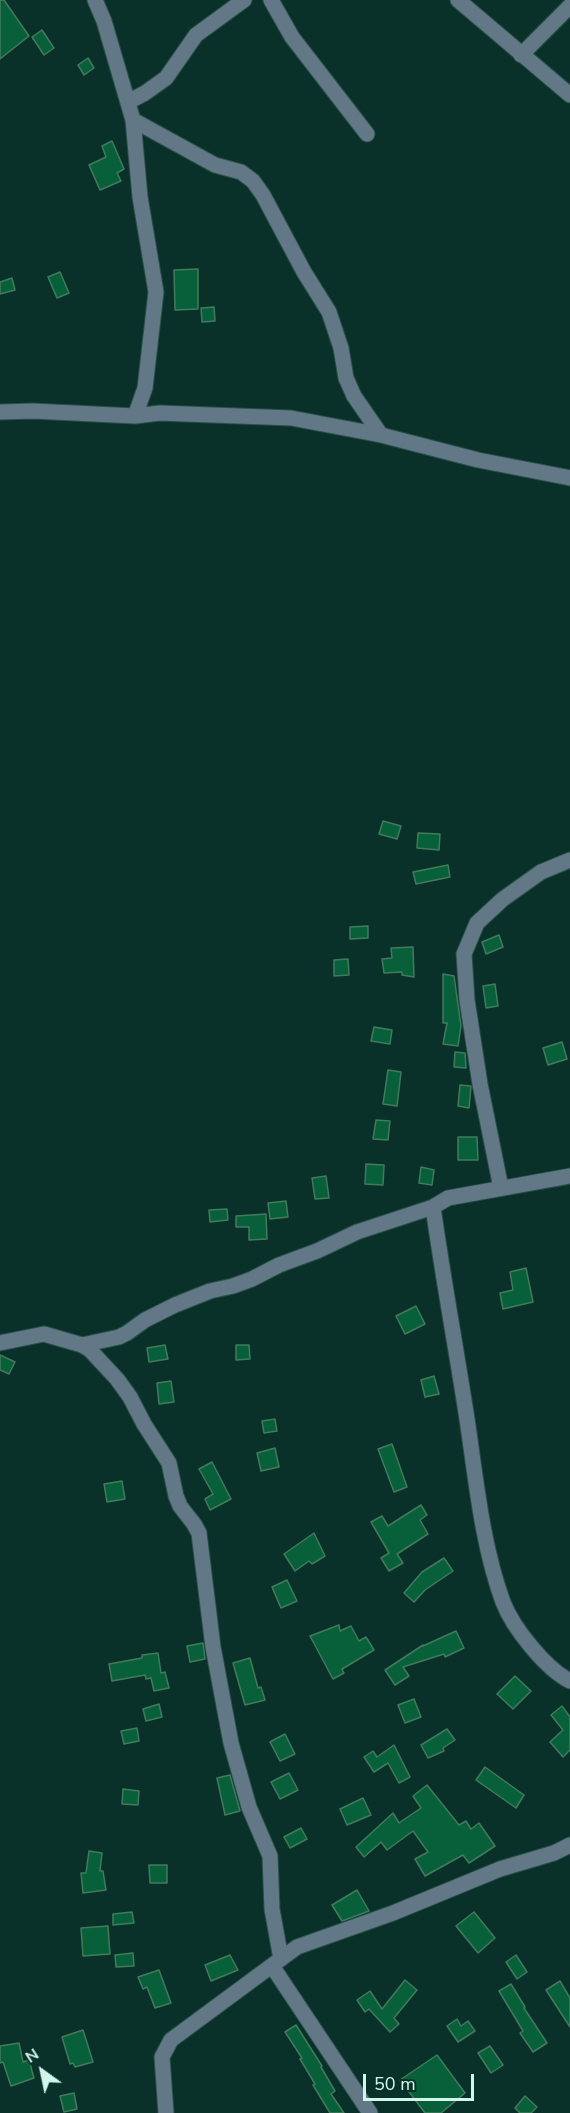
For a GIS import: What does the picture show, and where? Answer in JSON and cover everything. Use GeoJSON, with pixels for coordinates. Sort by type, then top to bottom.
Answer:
{"type":"FeatureCollection","features":[{"type":"Feature","properties":{"kind":"street"},"geometry":{"type":"LineString","coordinates":[[95,0],[133,120],[140,197],[156,292],[145,388],[135,416]]}},
{"type":"Feature","properties":{"kind":"street"},"geometry":{"type":"LineString","coordinates":[[128,102],[166,78],[196,35],[244,0]]}},
{"type":"Feature","properties":{"kind":"street"},"geometry":{"type":"LineString","coordinates":[[271,0],[292,37],[367,134]]}},
{"type":"Feature","properties":{"kind":"street"},"geometry":{"type":"LineString","coordinates":[[458,0],[570,95]]}},
{"type":"Feature","properties":{"kind":"street"},"geometry":{"type":"LineString","coordinates":[[521,55],[570,6]]}},
{"type":"Feature","properties":{"kind":"street"},"geometry":{"type":"LineString","coordinates":[[133,120],[215,165],[241,172],[253,181],[329,312],[341,348],[346,378],[354,396],[381,435]]}},
{"type":"Feature","properties":{"kind":"street"},"geometry":{"type":"LineString","coordinates":[[0,412],[33,411],[135,416],[160,413],[291,418],[381,435],[478,460],[570,478]]}},
{"type":"Feature","properties":{"kind":"street"},"geometry":{"type":"LineString","coordinates":[[501,1188],[480,1084],[467,1000],[464,954],[477,923],[503,899],[541,872],[570,860]]}},
{"type":"Feature","properties":{"kind":"street"},"geometry":{"type":"LineString","coordinates":[[82,1345],[127,1334],[145,1320],[175,1305],[210,1291],[252,1279],[357,1232],[433,1207],[448,1198],[570,1176]]}},
{"type":"Feature","properties":{"kind":"street"},"geometry":{"type":"LineString","coordinates":[[433,1207],[482,1519],[503,1602],[512,1620],[538,1653],[562,1677],[570,1681]]}},
{"type":"Feature","properties":{"kind":"street"},"geometry":{"type":"LineString","coordinates":[[0,1342],[44,1334],[82,1345],[90,1350],[130,1397],[169,1463],[180,1506],[199,1533],[213,1647],[231,1743],[249,1808],[270,1856],[272,1909],[280,1948],[276,1963],[370,2113]]}},
{"type":"Feature","properties":{"kind":"street"},"geometry":{"type":"LineString","coordinates":[[166,2113],[162,2057],[171,2040],[297,1947],[393,1913],[500,1869],[570,1845]]}},
{"type":"Feature","properties":{"kind":"building"},"geometry":{"type":"Polygon","coordinates":[[[0,0],[4,0],[29,36],[0,59],[0,0]]]}},
{"type":"Feature","properties":{"kind":"building"},"geometry":{"type":"Polygon","coordinates":[[[42,30],[54,48],[44,55],[32,37],[42,30]]]}},
{"type":"Feature","properties":{"kind":"building"},"geometry":{"type":"Polygon","coordinates":[[[88,58],[94,68],[84,75],[78,65],[88,58]]]}},
{"type":"Feature","properties":{"kind":"building"},"geometry":{"type":"Polygon","coordinates":[[[112,141],[124,169],[117,173],[121,181],[100,190],[89,165],[106,157],[102,146],[112,141]]]}},
{"type":"Feature","properties":{"kind":"building"},"geometry":{"type":"Polygon","coordinates":[[[198,269],[198,309],[175,310],[174,270],[198,269]]]}},
{"type":"Feature","properties":{"kind":"building"},"geometry":{"type":"Polygon","coordinates":[[[60,272],[69,293],[57,298],[48,277],[60,272]]]}},
{"type":"Feature","properties":{"kind":"building"},"geometry":{"type":"Polygon","coordinates":[[[12,278],[15,290],[0,294],[0,282],[12,278]]]}},
{"type":"Feature","properties":{"kind":"building"},"geometry":{"type":"Polygon","coordinates":[[[214,307],[215,321],[202,322],[201,308],[214,307]]]}},
{"type":"Feature","properties":{"kind":"building"},"geometry":{"type":"Polygon","coordinates":[[[383,821],[401,826],[397,839],[379,834],[383,821]]]}},
{"type":"Feature","properties":{"kind":"building"},"geometry":{"type":"Polygon","coordinates":[[[418,833],[440,834],[439,850],[417,848],[418,833]]]}},
{"type":"Feature","properties":{"kind":"building"},"geometry":{"type":"Polygon","coordinates":[[[448,865],[450,877],[416,884],[413,872],[448,865]]]}},
{"type":"Feature","properties":{"kind":"building"},"geometry":{"type":"Polygon","coordinates":[[[368,926],[368,938],[350,939],[350,927],[368,926]]]}},
{"type":"Feature","properties":{"kind":"building"},"geometry":{"type":"Polygon","coordinates":[[[499,935],[503,947],[486,954],[482,942],[499,935]]]}},
{"type":"Feature","properties":{"kind":"building"},"geometry":{"type":"Polygon","coordinates":[[[413,947],[414,977],[402,975],[402,972],[384,973],[382,959],[392,958],[391,948],[413,947]]]}},
{"type":"Feature","properties":{"kind":"building"},"geometry":{"type":"Polygon","coordinates":[[[348,959],[349,975],[334,976],[334,960],[348,959]]]}},
{"type":"Feature","properties":{"kind":"building"},"geometry":{"type":"Polygon","coordinates":[[[443,974],[454,976],[461,1026],[458,1046],[443,1044],[447,1023],[443,1023],[443,974]]]}},
{"type":"Feature","properties":{"kind":"building"},"geometry":{"type":"Polygon","coordinates":[[[495,984],[498,1006],[486,1008],[483,986],[495,984]]]}},
{"type":"Feature","properties":{"kind":"building"},"geometry":{"type":"Polygon","coordinates":[[[374,1027],[392,1030],[390,1044],[371,1041],[374,1027]]]}},
{"type":"Feature","properties":{"kind":"building"},"geometry":{"type":"Polygon","coordinates":[[[562,1042],[567,1059],[548,1065],[543,1048],[562,1042]]]}},
{"type":"Feature","properties":{"kind":"building"},"geometry":{"type":"Polygon","coordinates":[[[455,1052],[465,1053],[466,1068],[454,1067],[455,1052]]]}},
{"type":"Feature","properties":{"kind":"building"},"geometry":{"type":"Polygon","coordinates":[[[388,1070],[401,1072],[397,1106],[383,1104],[388,1070]]]}},
{"type":"Feature","properties":{"kind":"building"},"geometry":{"type":"Polygon","coordinates":[[[460,1085],[471,1086],[469,1108],[458,1106],[460,1085]]]}},
{"type":"Feature","properties":{"kind":"building"},"geometry":{"type":"Polygon","coordinates":[[[376,1120],[390,1121],[388,1140],[373,1139],[376,1120]]]}},
{"type":"Feature","properties":{"kind":"building"},"geometry":{"type":"Polygon","coordinates":[[[458,1137],[477,1137],[478,1160],[458,1160],[458,1137]]]}},
{"type":"Feature","properties":{"kind":"building"},"geometry":{"type":"Polygon","coordinates":[[[366,1164],[384,1165],[383,1185],[365,1184],[366,1164]]]}},
{"type":"Feature","properties":{"kind":"building"},"geometry":{"type":"Polygon","coordinates":[[[421,1167],[434,1170],[432,1185],[419,1183],[421,1167]]]}},
{"type":"Feature","properties":{"kind":"building"},"geometry":{"type":"Polygon","coordinates":[[[326,1176],[329,1198],[315,1199],[312,1178],[326,1176]]]}},
{"type":"Feature","properties":{"kind":"building"},"geometry":{"type":"Polygon","coordinates":[[[286,1201],[288,1217],[270,1219],[268,1203],[286,1201]]]}},
{"type":"Feature","properties":{"kind":"building"},"geometry":{"type":"Polygon","coordinates":[[[227,1209],[228,1220],[210,1222],[209,1210],[227,1209]]]}},
{"type":"Feature","properties":{"kind":"building"},"geometry":{"type":"Polygon","coordinates":[[[266,1214],[267,1239],[249,1240],[249,1227],[236,1227],[236,1216],[266,1214]]]}},
{"type":"Feature","properties":{"kind":"building"},"geometry":{"type":"Polygon","coordinates":[[[526,1268],[533,1302],[503,1309],[500,1293],[513,1290],[510,1272],[526,1268]]]}},
{"type":"Feature","properties":{"kind":"building"},"geometry":{"type":"Polygon","coordinates":[[[416,1306],[425,1324],[405,1334],[396,1316],[416,1306]]]}},
{"type":"Feature","properties":{"kind":"building"},"geometry":{"type":"Polygon","coordinates":[[[165,1345],[168,1359],[149,1362],[147,1348],[165,1345]]]}},
{"type":"Feature","properties":{"kind":"building"},"geometry":{"type":"Polygon","coordinates":[[[236,1345],[249,1345],[250,1359],[236,1360],[236,1345]]]}},
{"type":"Feature","properties":{"kind":"building"},"geometry":{"type":"Polygon","coordinates":[[[0,1355],[15,1362],[9,1374],[0,1370],[0,1355]]]}},
{"type":"Feature","properties":{"kind":"building"},"geometry":{"type":"Polygon","coordinates":[[[434,1376],[439,1394],[425,1397],[421,1380],[434,1376]]]}},
{"type":"Feature","properties":{"kind":"building"},"geometry":{"type":"Polygon","coordinates":[[[171,1381],[174,1402],[159,1404],[157,1383],[171,1381]]]}},
{"type":"Feature","properties":{"kind":"building"},"geometry":{"type":"Polygon","coordinates":[[[275,1419],[277,1431],[264,1433],[262,1421],[275,1419]]]}},
{"type":"Feature","properties":{"kind":"building"},"geometry":{"type":"Polygon","coordinates":[[[392,1444],[407,1487],[394,1492],[378,1449],[392,1444]]]}},
{"type":"Feature","properties":{"kind":"building"},"geometry":{"type":"Polygon","coordinates":[[[275,1448],[279,1467],[261,1471],[257,1453],[275,1448]]]}},
{"type":"Feature","properties":{"kind":"building"},"geometry":{"type":"Polygon","coordinates":[[[212,1462],[231,1499],[210,1510],[205,1499],[213,1494],[199,1469],[212,1462]]]}},
{"type":"Feature","properties":{"kind":"building"},"geometry":{"type":"Polygon","coordinates":[[[122,1481],[125,1499],[107,1502],[104,1484],[122,1481]]]}},
{"type":"Feature","properties":{"kind":"building"},"geometry":{"type":"Polygon","coordinates":[[[421,1505],[427,1515],[420,1520],[428,1534],[397,1554],[403,1563],[389,1571],[381,1558],[389,1553],[371,1522],[382,1516],[388,1526],[421,1505]]]}},
{"type":"Feature","properties":{"kind":"building"},"geometry":{"type":"Polygon","coordinates":[[[314,1533],[325,1556],[312,1564],[309,1561],[295,1571],[284,1554],[314,1533]]]}},
{"type":"Feature","properties":{"kind":"building"},"geometry":{"type":"Polygon","coordinates":[[[444,1558],[453,1571],[425,1590],[414,1602],[404,1593],[422,1572],[444,1558]]]}},
{"type":"Feature","properties":{"kind":"building"},"geometry":{"type":"Polygon","coordinates":[[[287,1580],[297,1601],[281,1608],[272,1587],[287,1580]]]}},
{"type":"Feature","properties":{"kind":"building"},"geometry":{"type":"Polygon","coordinates":[[[339,1625],[340,1631],[351,1626],[359,1641],[366,1637],[374,1650],[342,1669],[344,1673],[333,1679],[310,1636],[339,1625]]]}},
{"type":"Feature","properties":{"kind":"building"},"geometry":{"type":"Polygon","coordinates":[[[456,1631],[464,1648],[445,1657],[444,1654],[403,1667],[409,1676],[395,1685],[385,1670],[423,1645],[456,1631]]]}},
{"type":"Feature","properties":{"kind":"building"},"geometry":{"type":"Polygon","coordinates":[[[203,1643],[205,1659],[190,1662],[187,1646],[203,1643]]]}},
{"type":"Feature","properties":{"kind":"building"},"geometry":{"type":"Polygon","coordinates":[[[158,1653],[161,1673],[165,1672],[169,1688],[154,1691],[151,1678],[146,1679],[145,1675],[112,1681],[109,1664],[158,1653]]]}},
{"type":"Feature","properties":{"kind":"building"},"geometry":{"type":"Polygon","coordinates":[[[250,1658],[258,1688],[261,1687],[265,1700],[245,1705],[233,1663],[250,1658]]]}},
{"type":"Feature","properties":{"kind":"building"},"geometry":{"type":"Polygon","coordinates":[[[515,1676],[531,1691],[513,1709],[497,1694],[515,1676]]]}},
{"type":"Feature","properties":{"kind":"building"},"geometry":{"type":"Polygon","coordinates":[[[414,1699],[421,1717],[405,1723],[398,1705],[414,1699]]]}},
{"type":"Feature","properties":{"kind":"building"},"geometry":{"type":"Polygon","coordinates":[[[159,1704],[162,1717],[146,1721],[143,1709],[159,1704]]]}},
{"type":"Feature","properties":{"kind":"building"},"geometry":{"type":"Polygon","coordinates":[[[562,1706],[570,1717],[570,1750],[563,1757],[550,1742],[563,1730],[551,1715],[562,1706]]]}},
{"type":"Feature","properties":{"kind":"building"},"geometry":{"type":"Polygon","coordinates":[[[137,1728],[139,1741],[124,1744],[121,1731],[137,1728]]]}},
{"type":"Feature","properties":{"kind":"building"},"geometry":{"type":"Polygon","coordinates":[[[447,1729],[455,1740],[443,1748],[444,1751],[428,1758],[421,1745],[447,1729]]]}},
{"type":"Feature","properties":{"kind":"building"},"geometry":{"type":"Polygon","coordinates":[[[285,1734],[295,1754],[280,1761],[270,1742],[285,1734]]]}},
{"type":"Feature","properties":{"kind":"building"},"geometry":{"type":"Polygon","coordinates":[[[394,1745],[410,1777],[399,1783],[388,1763],[374,1772],[364,1757],[373,1751],[377,1757],[394,1745]]]}},
{"type":"Feature","properties":{"kind":"building"},"geometry":{"type":"Polygon","coordinates":[[[485,1767],[524,1795],[516,1808],[476,1780],[485,1767]]]}},
{"type":"Feature","properties":{"kind":"building"},"geometry":{"type":"Polygon","coordinates":[[[289,1773],[298,1790],[280,1799],[271,1782],[289,1773]]]}},
{"type":"Feature","properties":{"kind":"building"},"geometry":{"type":"Polygon","coordinates":[[[230,1775],[240,1811],[225,1815],[217,1778],[230,1775]]]}},
{"type":"Feature","properties":{"kind":"building"},"geometry":{"type":"Polygon","coordinates":[[[427,1785],[459,1825],[466,1821],[471,1829],[479,1823],[495,1846],[469,1863],[463,1855],[425,1876],[415,1859],[428,1852],[413,1831],[387,1850],[381,1842],[364,1857],[356,1847],[393,1813],[399,1823],[421,1808],[413,1796],[427,1785]]]}},
{"type":"Feature","properties":{"kind":"building"},"geometry":{"type":"Polygon","coordinates":[[[123,1789],[139,1791],[138,1805],[122,1804],[123,1789]]]}},
{"type":"Feature","properties":{"kind":"building"},"geometry":{"type":"Polygon","coordinates":[[[363,1798],[371,1815],[347,1825],[340,1809],[363,1798]]]}},
{"type":"Feature","properties":{"kind":"building"},"geometry":{"type":"Polygon","coordinates":[[[301,1828],[307,1839],[290,1848],[284,1837],[301,1828]]]}},
{"type":"Feature","properties":{"kind":"building"},"geometry":{"type":"Polygon","coordinates":[[[89,1851],[102,1853],[100,1871],[103,1871],[106,1890],[83,1893],[81,1873],[86,1873],[89,1851]]]}},
{"type":"Feature","properties":{"kind":"building"},"geometry":{"type":"Polygon","coordinates":[[[149,1865],[167,1865],[167,1883],[150,1883],[149,1865]]]}},
{"type":"Feature","properties":{"kind":"building"},"geometry":{"type":"Polygon","coordinates":[[[357,1890],[369,1911],[342,1921],[332,1905],[357,1890]]]}},
{"type":"Feature","properties":{"kind":"building"},"geometry":{"type":"Polygon","coordinates":[[[132,1912],[134,1923],[113,1925],[113,1914],[132,1912]]]}},
{"type":"Feature","properties":{"kind":"building"},"geometry":{"type":"Polygon","coordinates":[[[474,1912],[495,1938],[478,1953],[456,1926],[474,1912]]]}},
{"type":"Feature","properties":{"kind":"building"},"geometry":{"type":"Polygon","coordinates":[[[108,1926],[110,1954],[83,1956],[81,1928],[108,1926]]]}},
{"type":"Feature","properties":{"kind":"building"},"geometry":{"type":"Polygon","coordinates":[[[133,1953],[134,1966],[116,1967],[115,1955],[133,1953]]]}},
{"type":"Feature","properties":{"kind":"building"},"geometry":{"type":"Polygon","coordinates":[[[230,1955],[238,1970],[211,1981],[205,1965],[230,1955]]]}},
{"type":"Feature","properties":{"kind":"building"},"geometry":{"type":"Polygon","coordinates":[[[516,1955],[527,1972],[517,1979],[506,1962],[516,1955]]]}},
{"type":"Feature","properties":{"kind":"building"},"geometry":{"type":"Polygon","coordinates":[[[159,1970],[171,2003],[155,2008],[147,1987],[143,1989],[138,1977],[159,1970]]]}},
{"type":"Feature","properties":{"kind":"building"},"geometry":{"type":"Polygon","coordinates":[[[405,1980],[417,1990],[394,2018],[399,2024],[390,2032],[369,2009],[365,2012],[357,2000],[370,1991],[382,2009],[405,1980]]]}},
{"type":"Feature","properties":{"kind":"building"},"geometry":{"type":"Polygon","coordinates":[[[560,1981],[570,1998],[570,2027],[546,1990],[560,1981]]]}},
{"type":"Feature","properties":{"kind":"building"},"geometry":{"type":"Polygon","coordinates":[[[511,1984],[547,2043],[533,2052],[520,2033],[523,2031],[499,1991],[511,1984]]]}},
{"type":"Feature","properties":{"kind":"building"},"geometry":{"type":"Polygon","coordinates":[[[457,2019],[461,2026],[468,2021],[475,2031],[458,2042],[447,2026],[457,2019]]]}},
{"type":"Feature","properties":{"kind":"building"},"geometry":{"type":"Polygon","coordinates":[[[296,2025],[322,2066],[335,2091],[331,2094],[344,2113],[330,2113],[313,2085],[315,2084],[300,2059],[302,2058],[285,2032],[296,2025]]]}},
{"type":"Feature","properties":{"kind":"building"},"geometry":{"type":"Polygon","coordinates":[[[83,2030],[93,2062],[75,2067],[73,2063],[70,2064],[62,2037],[83,2030]]]}},
{"type":"Feature","properties":{"kind":"building"},"geometry":{"type":"Polygon","coordinates":[[[19,2043],[23,2062],[29,2060],[34,2078],[11,2086],[3,2062],[0,2063],[0,2046],[19,2043]]]}},
{"type":"Feature","properties":{"kind":"building"},"geometry":{"type":"Polygon","coordinates":[[[490,2046],[503,2065],[491,2073],[478,2053],[490,2046]]]}},
{"type":"Feature","properties":{"kind":"building"},"geometry":{"type":"Polygon","coordinates":[[[437,2055],[465,2093],[441,2113],[425,2113],[400,2080],[437,2055]]]}},
{"type":"Feature","properties":{"kind":"building"},"geometry":{"type":"Polygon","coordinates":[[[74,2093],[77,2109],[64,2112],[60,2096],[74,2093]]]}},
{"type":"Feature","properties":{"kind":"building"},"geometry":{"type":"Polygon","coordinates":[[[525,2096],[537,2107],[531,2113],[520,2113],[515,2108],[525,2096]]]}}]}
